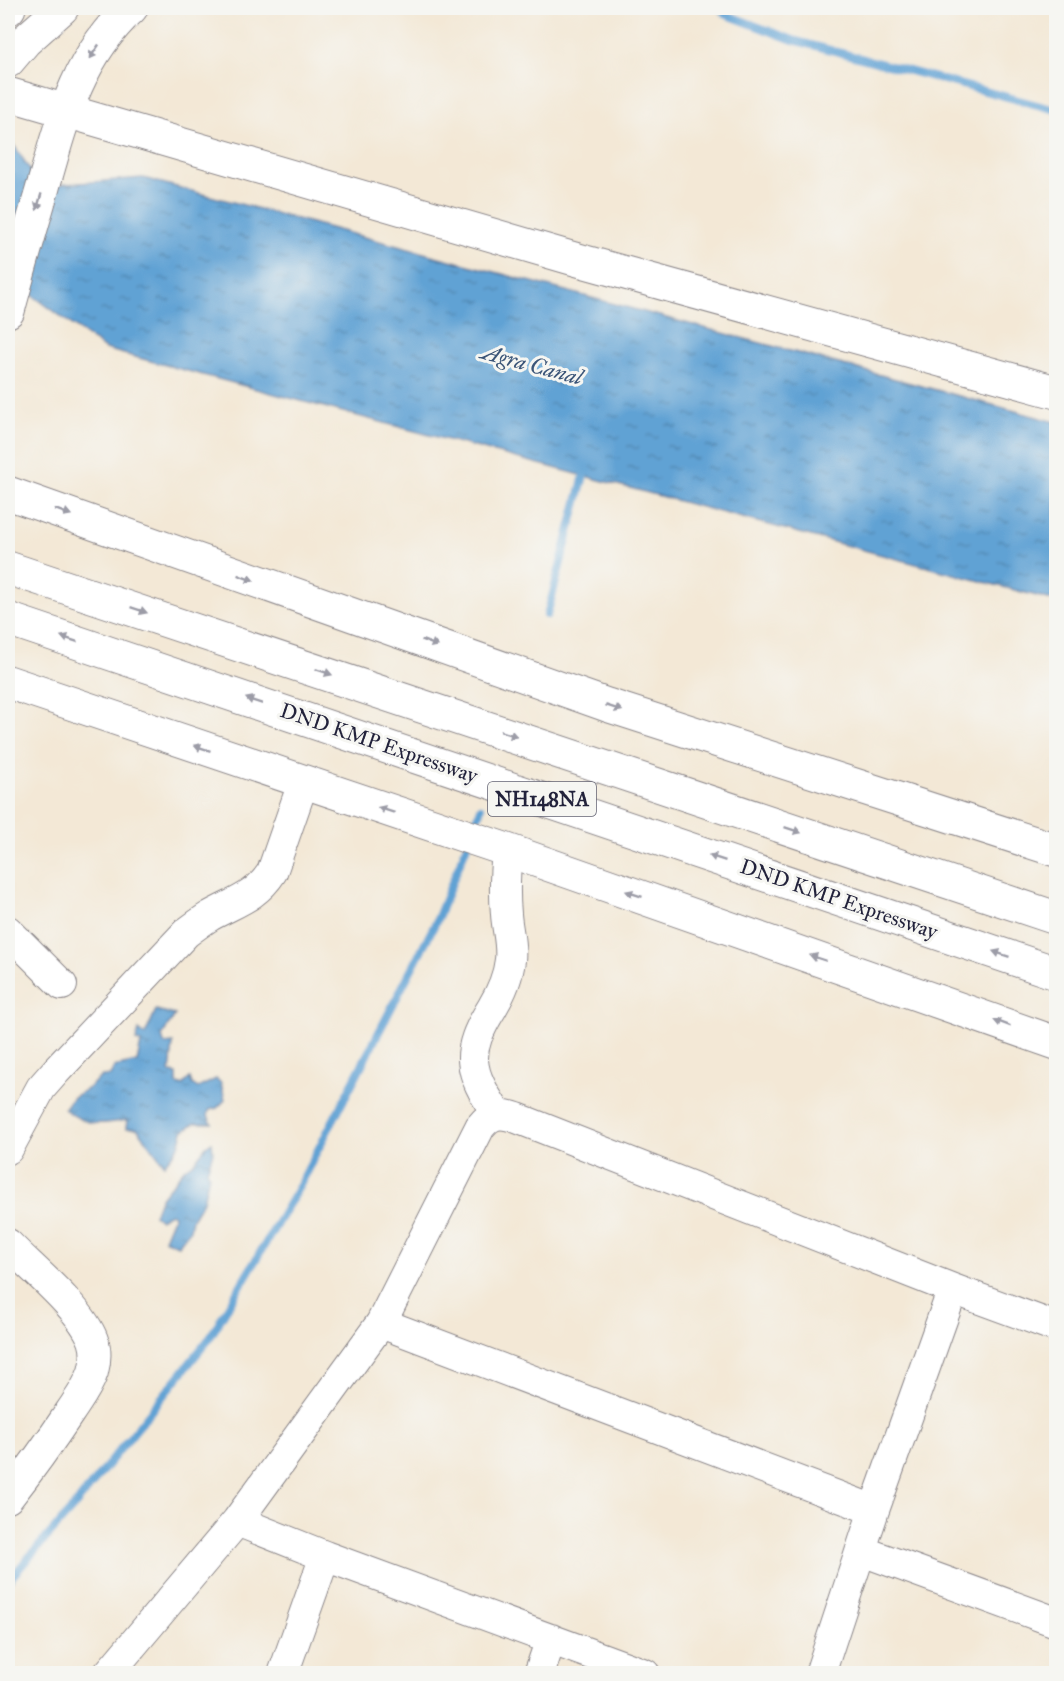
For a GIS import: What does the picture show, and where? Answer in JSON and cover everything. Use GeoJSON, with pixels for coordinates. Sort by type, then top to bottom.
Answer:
{"type":"FeatureCollection","features":[{"type":"Feature","properties":{"kind":"main road"},"geometry":{"type":"LineString","coordinates":[[8,61],[25,41],[62,8]]}},
{"type":"Feature","properties":{"kind":"main road"},"geometry":{"type":"LineString","coordinates":[[8,311],[66,111],[90,57],[103,38],[131,8]]}},
{"type":"Feature","properties":{"kind":"main road"},"geometry":{"type":"LineString","coordinates":[[8,94],[571,258],[1056,392]]}},
{"type":"Feature","properties":{"kind":"main road"},"geometry":{"type":"LineString","coordinates":[[8,493],[607,705],[1056,850]]}},
{"type":"Feature","properties":{"kind":"main road","name":"NH148NA"},"geometry":{"type":"LineString","coordinates":[[8,568],[1056,918]]}},
{"type":"Feature","properties":{"kind":"main road","name":"DND KMP Expressway"},"geometry":{"type":"LineString","coordinates":[[18,622],[1056,973]]}},
{"type":"Feature","properties":{"kind":"main road"},"geometry":{"type":"LineString","coordinates":[[8,682],[499,847],[1056,1043]]}},
{"type":"Feature","properties":{"kind":"street"},"geometry":{"type":"LineString","coordinates":[[8,1149],[41,1088],[186,933],[207,918],[252,895],[264,885],[272,872],[303,783]]}},
{"type":"Feature","properties":{"kind":"street"},"geometry":{"type":"LineString","coordinates":[[496,1114],[478,1082],[472,1054],[474,1041],[505,982],[510,961],[510,939],[499,847]]}},
{"type":"Feature","properties":{"kind":"street"},"geometry":{"type":"LineString","coordinates":[[8,931],[62,985]]}},
{"type":"Feature","properties":{"kind":"street"},"geometry":{"type":"LineString","coordinates":[[108,1674],[237,1521],[381,1323],[480,1126],[496,1114],[517,1118],[953,1289],[1056,1327]]}},
{"type":"Feature","properties":{"kind":"street"},"geometry":{"type":"LineString","coordinates":[[8,1244],[64,1300],[85,1325],[96,1351],[92,1374],[84,1390],[8,1498]]}},
{"type":"Feature","properties":{"kind":"street"},"geometry":{"type":"LineString","coordinates":[[820,1674],[874,1510],[953,1289]]}},
{"type":"Feature","properties":{"kind":"street"},"geometry":{"type":"LineString","coordinates":[[381,1323],[874,1510]]}},
{"type":"Feature","properties":{"kind":"street"},"geometry":{"type":"LineString","coordinates":[[237,1521],[325,1556],[645,1674]]}},
{"type":"Feature","properties":{"kind":"street"},"geometry":{"type":"LineString","coordinates":[[862,1551],[1056,1622]]}},
{"type":"Feature","properties":{"kind":"street"},"geometry":{"type":"LineString","coordinates":[[283,1674],[325,1556]]}},
{"type":"Feature","properties":{"kind":"street"},"geometry":{"type":"LineString","coordinates":[[539,1674],[551,1639]]}},
{"type":"Feature","properties":{"kind":"water","name":"Agra Canal"},"geometry":{"type":"Polygon","coordinates":[[[8,142],[13,144],[41,186],[143,178],[1056,422],[1056,601],[105,349],[20,286],[8,289],[8,142]]]}},
{"type":"Feature","properties":{"kind":"water"},"geometry":{"type":"Polygon","coordinates":[[[156,1010],[175,1015],[162,1036],[164,1044],[173,1043],[170,1073],[177,1074],[177,1084],[183,1085],[190,1078],[192,1084],[198,1088],[216,1079],[221,1083],[225,1100],[217,1108],[209,1110],[208,1116],[212,1123],[195,1123],[183,1131],[179,1146],[164,1164],[137,1128],[126,1128],[127,1120],[109,1123],[87,1122],[64,1109],[73,1097],[102,1076],[110,1076],[114,1067],[137,1062],[141,1043],[136,1041],[139,1030],[145,1035],[156,1010]]]}},
{"type":"Feature","properties":{"kind":"water"},"geometry":{"type":"Polygon","coordinates":[[[212,1142],[213,1152],[207,1170],[209,1175],[203,1201],[192,1219],[190,1230],[178,1245],[164,1239],[174,1215],[170,1213],[159,1219],[154,1215],[160,1199],[185,1168],[195,1161],[206,1146],[212,1142]]]}},
{"type":"Feature","properties":{"kind":"waterway"},"geometry":{"type":"LineString","coordinates":[[721,8],[725,14],[793,40],[1056,110]]}},
{"type":"Feature","properties":{"kind":"waterway"},"geometry":{"type":"LineString","coordinates":[[547,615],[586,468]]}},
{"type":"Feature","properties":{"kind":"waterway"},"geometry":{"type":"LineString","coordinates":[[472,831],[481,808]]}},
{"type":"Feature","properties":{"kind":"waterway"},"geometry":{"type":"LineString","coordinates":[[8,1581],[72,1509],[209,1339],[297,1190],[436,922],[468,843]]}}]}
